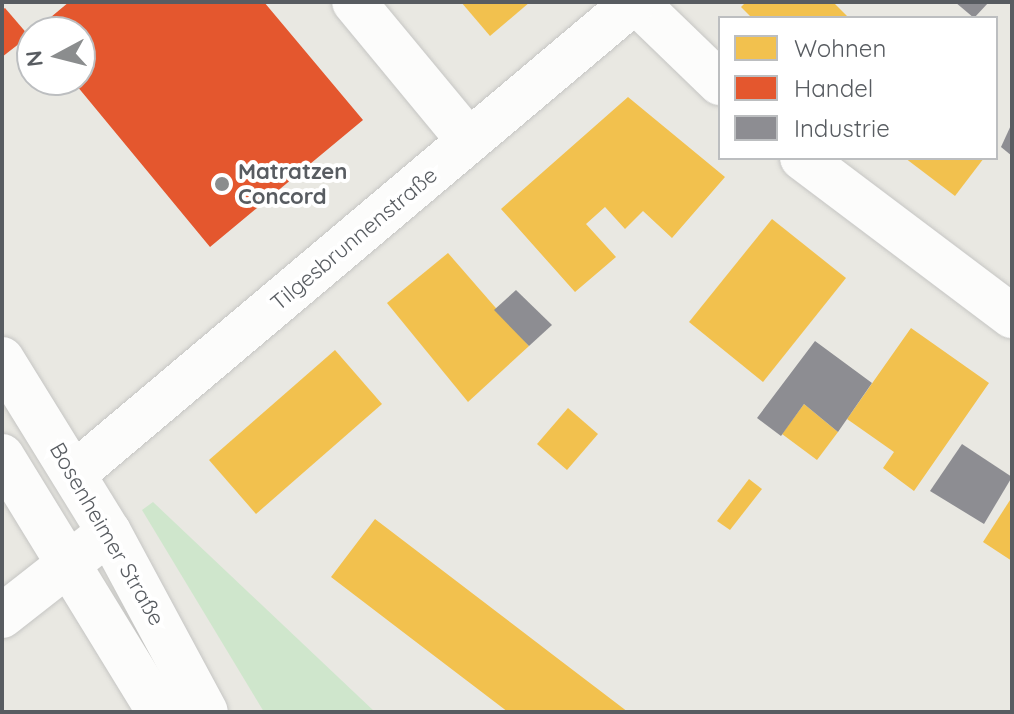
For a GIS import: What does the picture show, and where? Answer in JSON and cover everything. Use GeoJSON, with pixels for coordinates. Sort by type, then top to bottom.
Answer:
{"type":"FeatureCollection","features":[{"type":"Feature","properties":{"kind":"street"},"geometry":{"type":"LineString","coordinates":[[354,2],[469,141]]}},
{"type":"Feature","properties":{"kind":"street"},"geometry":{"type":"LineString","coordinates":[[635,2],[718,81]]}},
{"type":"Feature","properties":{"kind":"street","name":"Tilgesbrunnenstraße"},"geometry":{"type":"LineString","coordinates":[[74,474],[635,2]]}},
{"type":"Feature","properties":{"kind":"street"},"geometry":{"type":"LineString","coordinates":[[805,160],[1012,316]]}},
{"type":"Feature","properties":{"kind":"street","name":"Bosenheimer Straße"},"geometry":{"type":"LineString","coordinates":[[2,359],[109,532],[206,712]]}},
{"type":"Feature","properties":{"kind":"street"},"geometry":{"type":"LineString","coordinates":[[2,456],[159,712]]}},
{"type":"Feature","properties":{"kind":"street"},"geometry":{"type":"LineString","coordinates":[[2,616],[109,532]]}},
{"type":"Feature","properties":{"kind":"green space"},"geometry":{"type":"Polygon","coordinates":[[[153,502],[375,712],[264,712],[142,510],[153,502]]]}},
{"type":"Feature","properties":{"kind":"building: Wohnen"},"geometry":{"type":"Polygon","coordinates":[[[461,2],[530,2],[490,36],[461,2]]]}},
{"type":"Feature","properties":{"kind":"building: Wohnen"},"geometry":{"type":"Polygon","coordinates":[[[746,2],[833,2],[847,16],[750,16],[741,7],[746,2]]]}},
{"type":"Feature","properties":{"kind":"building: Wohnen"},"geometry":{"type":"Polygon","coordinates":[[[628,97],[725,177],[672,238],[643,211],[625,229],[605,207],[586,224],[616,257],[575,292],[501,209],[628,97]]]}},
{"type":"Feature","properties":{"kind":"building: Wohnen"},"geometry":{"type":"Polygon","coordinates":[[[908,160],[982,160],[955,196],[908,160]]]}},
{"type":"Feature","properties":{"kind":"building: Wohnen"},"geometry":{"type":"Polygon","coordinates":[[[772,219],[846,278],[763,382],[689,322],[772,219]]]}},
{"type":"Feature","properties":{"kind":"building: Wohnen"},"geometry":{"type":"Polygon","coordinates":[[[448,253],[529,346],[468,402],[387,303],[448,253]]]}},
{"type":"Feature","properties":{"kind":"building: Wohnen"},"geometry":{"type":"Polygon","coordinates":[[[911,328],[989,383],[914,491],[883,468],[894,452],[847,419],[911,328]]]}},
{"type":"Feature","properties":{"kind":"building: Wohnen"},"geometry":{"type":"Polygon","coordinates":[[[335,350],[382,404],[256,514],[209,460],[335,350]]]}},
{"type":"Feature","properties":{"kind":"building: Wohnen"},"geometry":{"type":"Polygon","coordinates":[[[804,404],[838,432],[817,460],[782,434],[804,404]]]}},
{"type":"Feature","properties":{"kind":"building: Wohnen"},"geometry":{"type":"Polygon","coordinates":[[[568,408],[598,434],[567,470],[537,444],[568,408]]]}},
{"type":"Feature","properties":{"kind":"building: Wohnen"},"geometry":{"type":"Polygon","coordinates":[[[749,479],[762,489],[730,530],[717,521],[749,479]]]}},
{"type":"Feature","properties":{"kind":"building: Wohnen"},"geometry":{"type":"Polygon","coordinates":[[[1012,497],[1012,561],[983,542],[1012,497]]]}},
{"type":"Feature","properties":{"kind":"building: Wohnen"},"geometry":{"type":"Polygon","coordinates":[[[375,519],[628,712],[508,712],[420,645],[331,577],[375,519]]]}},
{"type":"Feature","properties":{"kind":"building: Handel","name":"Matratzen Concord"},"geometry":{"type":"Polygon","coordinates":[[[69,2],[264,2],[363,120],[210,247],[85,96],[96,96],[96,16],[52,16],[69,2]]]}},
{"type":"Feature","properties":{"kind":"building: Handel"},"geometry":{"type":"Polygon","coordinates":[[[5,8],[16,21],[16,46],[2,57],[2,10],[5,8]]]}},
{"type":"Feature","properties":{"kind":"building: Industrie"},"geometry":{"type":"Polygon","coordinates":[[[955,2],[989,2],[976,16],[955,2]]]}},
{"type":"Feature","properties":{"kind":"building: Industrie"},"geometry":{"type":"Polygon","coordinates":[[[1012,123],[1012,156],[1001,147],[1012,123]]]}},
{"type":"Feature","properties":{"kind":"building: Industrie"},"geometry":{"type":"Polygon","coordinates":[[[516,290],[552,325],[529,346],[494,310],[516,290]]]}},
{"type":"Feature","properties":{"kind":"building: Industrie"},"geometry":{"type":"Polygon","coordinates":[[[815,341],[872,383],[838,432],[804,404],[781,436],[757,418],[815,341]]]}},
{"type":"Feature","properties":{"kind":"building: Industrie"},"geometry":{"type":"Polygon","coordinates":[[[962,444],[1012,477],[984,524],[930,491],[962,444]]]}},
{"type":"Feature","properties":{"kind":"place","name":"Matratzen Concord"},"geometry":{"type":"Point","coordinates":[222,184]}}]}
